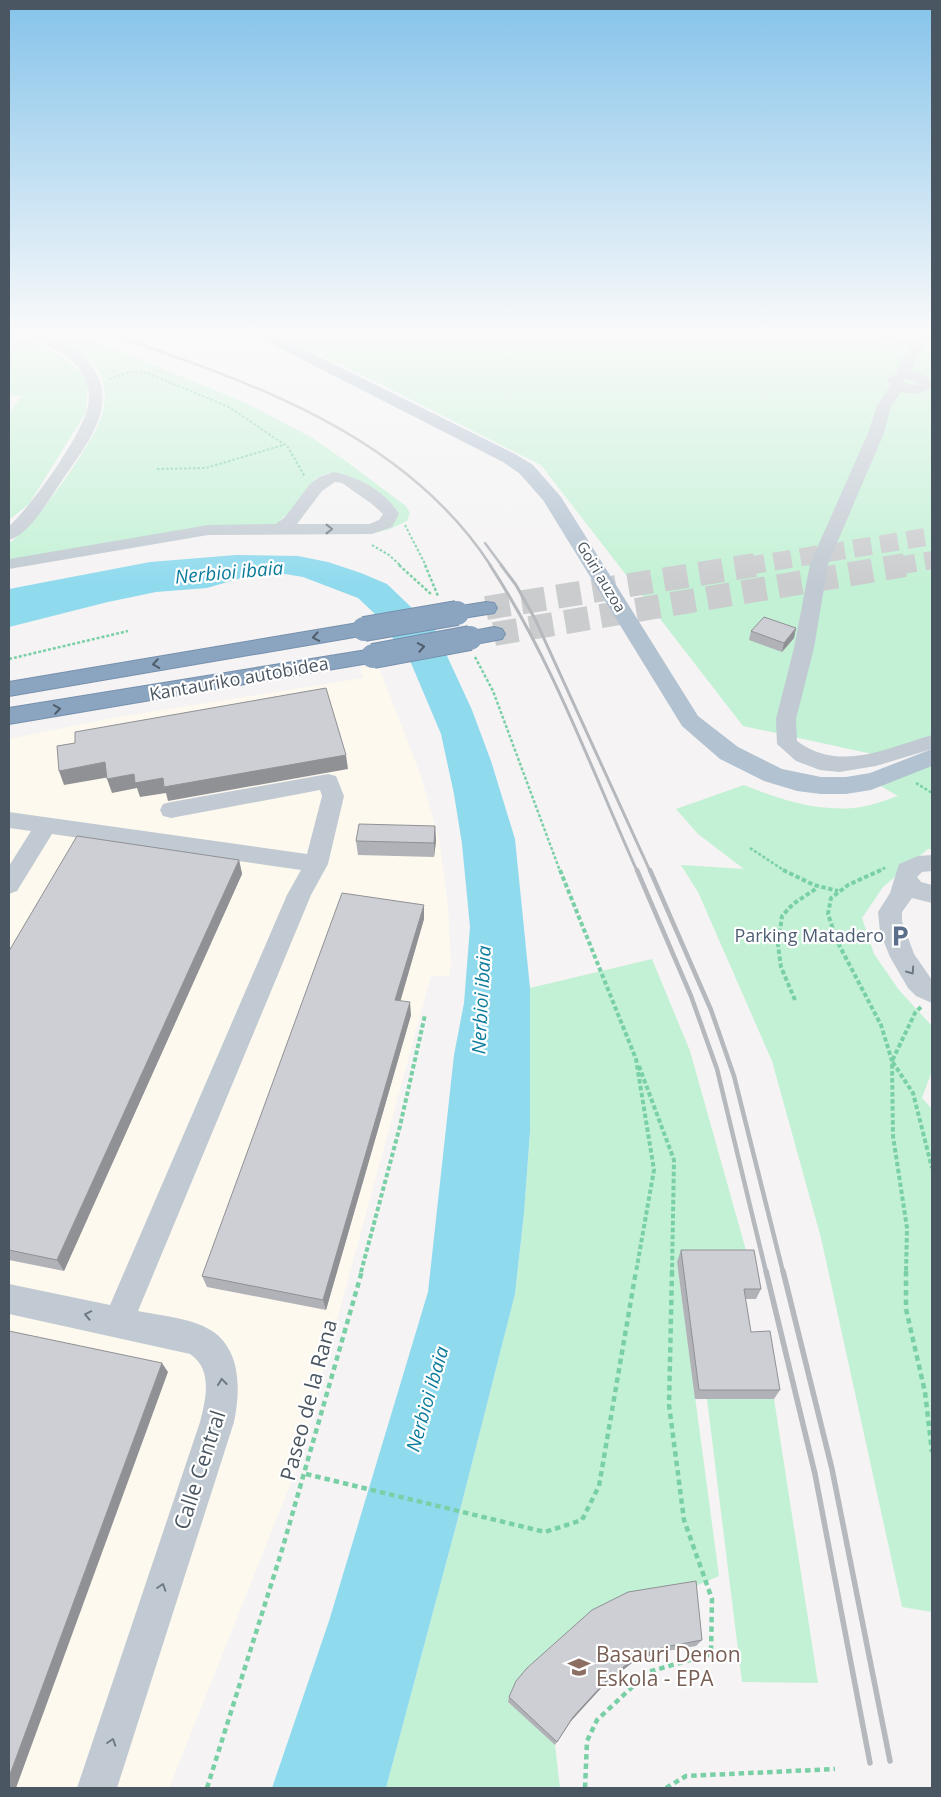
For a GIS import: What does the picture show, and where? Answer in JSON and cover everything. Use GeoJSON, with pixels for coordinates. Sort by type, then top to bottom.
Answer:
{"type":"FeatureCollection","features":[{"type":"Feature","properties":{"kind":"highway","name":"Kantauriko autobidea"},"geometry":{"type":"LineString","coordinates":[[9,689],[486,608]]}},
{"type":"Feature","properties":{"kind":"highway","name":"Kantauriko autobidea"},"geometry":{"type":"LineString","coordinates":[[9,716],[373,656],[470,643],[494,634]]}},
{"type":"Feature","properties":{"kind":"main road","name":"Goiri auzoa"},"geometry":{"type":"LineString","coordinates":[[424,416],[501,454],[526,469],[551,498],[690,721],[713,744],[761,772],[812,786],[835,786],[872,781],[932,757]]}},
{"type":"Feature","properties":{"kind":"street"},"geometry":{"type":"LineString","coordinates":[[9,535],[33,510],[90,424],[92,416]]}},
{"type":"Feature","properties":{"kind":"street"},"geometry":{"type":"LineString","coordinates":[[881,416],[876,433],[819,564],[804,648],[786,719],[787,744],[798,755],[821,764],[844,766],[932,742]]}},
{"type":"Feature","properties":{"kind":"street"},"geometry":{"type":"LineString","coordinates":[[9,564],[208,530],[280,530],[372,529],[386,523],[391,514],[348,478],[336,476],[318,484],[295,519],[280,530]]}},
{"type":"Feature","properties":{"kind":"street"},"geometry":{"type":"LineString","coordinates":[[118,1322],[295,904],[316,864],[333,796],[328,781],[171,810]]}},
{"type":"Feature","properties":{"kind":"street"},"geometry":{"type":"LineString","coordinates":[[9,820],[316,864]]}},
{"type":"Feature","properties":{"kind":"street"},"geometry":{"type":"LineString","coordinates":[[9,885],[46,825]]}},
{"type":"Feature","properties":{"kind":"street"},"geometry":{"type":"LineString","coordinates":[[897,873],[912,867],[932,863]]}},
{"type":"Feature","properties":{"kind":"street"},"geometry":{"type":"LineString","coordinates":[[897,873],[913,889],[932,894]]}},
{"type":"Feature","properties":{"kind":"street"},"geometry":{"type":"LineString","coordinates":[[897,873],[900,899],[890,911],[890,920],[906,963],[929,998]]}},
{"type":"Feature","properties":{"kind":"street","name":"Calle Central"},"geometry":{"type":"LineString","coordinates":[[9,1299],[187,1337],[205,1345],[215,1359],[222,1378],[223,1399],[97,1788]]}},
{"type":"Feature","properties":{"kind":"path"},"geometry":{"type":"LineString","coordinates":[[242,416],[288,447],[305,477]]}},
{"type":"Feature","properties":{"kind":"path"},"geometry":{"type":"LineString","coordinates":[[158,469],[180,472],[214,468],[284,445]]}},
{"type":"Feature","properties":{"kind":"path"},"geometry":{"type":"LineString","coordinates":[[366,543],[375,545],[389,555],[439,601]]}},
{"type":"Feature","properties":{"kind":"path"},"geometry":{"type":"LineString","coordinates":[[9,659],[128,631]]}},
{"type":"Feature","properties":{"kind":"path"},"geometry":{"type":"LineString","coordinates":[[470,643],[493,691],[584,934],[622,1021],[674,1160],[669,1405],[684,1520],[712,1599],[711,1654],[648,1672],[596,1720],[587,1740],[585,1788]]}},
{"type":"Feature","properties":{"kind":"path"},"geometry":{"type":"LineString","coordinates":[[911,780],[932,793]]}},
{"type":"Feature","properties":{"kind":"path"},"geometry":{"type":"LineString","coordinates":[[750,848],[795,879],[817,888],[839,892]]}},
{"type":"Feature","properties":{"kind":"path"},"geometry":{"type":"LineString","coordinates":[[897,873],[848,885],[831,898],[828,914],[837,940],[862,985],[881,1025],[892,1061],[893,1136],[907,1228],[906,1310],[925,1392],[932,1452]]}},
{"type":"Feature","properties":{"kind":"path"},"geometry":{"type":"LineString","coordinates":[[795,1000],[781,967],[778,945],[782,916],[793,904],[817,888]]}},
{"type":"Feature","properties":{"kind":"path"},"geometry":{"type":"LineString","coordinates":[[892,1061],[915,1013],[929,998]]}},
{"type":"Feature","properties":{"kind":"path","name":"Paseo de la Rana"},"geometry":{"type":"LineString","coordinates":[[207,1788],[244,1678],[306,1474],[410,1093],[424,1015]]}},
{"type":"Feature","properties":{"kind":"path"},"geometry":{"type":"LineString","coordinates":[[306,1474],[545,1532],[582,1520],[599,1486],[654,1170],[636,1059]]}},
{"type":"Feature","properties":{"kind":"path"},"geometry":{"type":"LineString","coordinates":[[892,1061],[913,1093],[932,1168]]}},
{"type":"Feature","properties":{"kind":"path"},"geometry":{"type":"LineString","coordinates":[[666,1788],[686,1776],[835,1768]]}},
{"type":"Feature","properties":{"kind":"shaded area"},"geometry":{"type":"Polygon","coordinates":[[[378,665],[421,776],[439,839],[448,905],[451,965],[449,976],[431,976],[296,1470],[169,1788],[9,1788],[9,739],[113,718],[363,678],[360,668],[378,665]]]}},
{"type":"Feature","properties":{"kind":"green space"},"geometry":{"type":"Polygon","coordinates":[[[9,416],[84,416],[29,504],[9,520],[9,416]]]}},
{"type":"Feature","properties":{"kind":"green space"},"geometry":{"type":"Polygon","coordinates":[[[101,416],[271,416],[311,437],[347,462],[406,506],[410,513],[407,521],[390,529],[375,533],[393,519],[359,483],[338,473],[327,474],[315,479],[300,502],[280,520],[280,527],[222,527],[9,562],[9,543],[33,520],[63,482],[89,442],[101,416]]]}},
{"type":"Feature","properties":{"kind":"green space"},"geometry":{"type":"Polygon","coordinates":[[[443,416],[932,416],[932,739],[886,757],[743,726],[541,465],[443,416]]]}},
{"type":"Feature","properties":{"kind":"green space"},"geometry":{"type":"Polygon","coordinates":[[[932,757],[932,849],[928,849],[883,887],[862,918],[874,954],[899,990],[932,1026],[932,1071],[922,1098],[932,1109],[932,1612],[902,1607],[821,1238],[772,1061],[698,892],[681,865],[744,869],[698,834],[676,809],[744,785],[772,796],[816,807],[846,808],[866,806],[898,796],[872,781],[932,757]]]}},
{"type":"Feature","properties":{"kind":"green space"},"geometry":{"type":"Polygon","coordinates":[[[652,959],[690,1051],[749,1261],[677,1262],[719,1576],[691,1588],[508,1702],[555,1745],[560,1788],[386,1788],[456,1526],[515,1294],[530,1132],[530,988],[652,959]]]}},
{"type":"Feature","properties":{"kind":"green space"},"geometry":{"type":"Polygon","coordinates":[[[707,1399],[774,1399],[818,1683],[742,1682],[707,1399]]]}},
{"type":"Feature","properties":{"kind":"water","name":"Nerbioi ibaia"},"geometry":{"type":"Polygon","coordinates":[[[236,555],[298,556],[328,562],[361,573],[387,584],[435,630],[472,710],[491,761],[515,839],[530,988],[530,1132],[515,1294],[456,1526],[386,1788],[272,1788],[329,1621],[428,1292],[454,1055],[464,1003],[470,927],[462,844],[454,794],[441,734],[411,663],[375,614],[358,598],[303,577],[273,572],[248,576],[207,588],[156,592],[108,602],[9,627],[9,589],[150,562],[236,555]]]}},
{"type":"Feature","properties":{"kind":"building"},"geometry":{"type":"Polygon","coordinates":[[[764,617],[796,628],[784,643],[751,631],[764,617]]]}},
{"type":"Feature","properties":{"kind":"building"},"geometry":{"type":"Polygon","coordinates":[[[326,688],[346,755],[164,787],[163,778],[135,783],[134,774],[107,779],[105,762],[59,771],[57,746],[75,743],[75,732],[326,688]]]}},
{"type":"Feature","properties":{"kind":"building"},"geometry":{"type":"Polygon","coordinates":[[[359,824],[435,826],[434,843],[356,841],[359,824]]]}},
{"type":"Feature","properties":{"kind":"building"},"geometry":{"type":"Polygon","coordinates":[[[77,836],[239,860],[57,1260],[9,1250],[9,951],[77,836]]]}},
{"type":"Feature","properties":{"kind":"building"},"geometry":{"type":"Polygon","coordinates":[[[342,893],[424,905],[395,1000],[410,1002],[323,1300],[202,1276],[342,893]]]}},
{"type":"Feature","properties":{"kind":"building"},"geometry":{"type":"Polygon","coordinates":[[[681,1250],[754,1250],[761,1289],[744,1289],[751,1332],[770,1331],[780,1390],[699,1390],[681,1250]]]}},
{"type":"Feature","properties":{"kind":"building"},"geometry":{"type":"Polygon","coordinates":[[[9,1331],[162,1363],[9,1777],[9,1331]]]}},
{"type":"Feature","properties":{"kind":"building","name":"Basauri Denon Eskola - EPA"},"geometry":{"type":"Polygon","coordinates":[[[696,1581],[702,1640],[665,1647],[637,1656],[606,1681],[573,1717],[557,1742],[509,1697],[516,1681],[527,1668],[592,1610],[628,1592],[696,1581]]]}},
{"type":"Feature","properties":{"kind":"tunnel"},"geometry":{"type":"LineString","coordinates":[[747,566],[932,536]]}},
{"type":"Feature","properties":{"kind":"tunnel"},"geometry":{"type":"LineString","coordinates":[[898,566],[932,560]]}},
{"type":"Feature","properties":{"kind":"tunnel"},"geometry":{"type":"LineString","coordinates":[[486,608],[755,565]]}},
{"type":"Feature","properties":{"kind":"tunnel"},"geometry":{"type":"LineString","coordinates":[[494,634],[905,565]]}},
{"type":"Feature","properties":{"kind":"railway"},"geometry":{"type":"LineString","coordinates":[[316,416],[368,446],[414,480],[455,519],[491,566]]}},
{"type":"Feature","properties":{"kind":"railway"},"geometry":{"type":"LineString","coordinates":[[485,543],[502,566]]}},
{"type":"Feature","properties":{"kind":"railway"},"geometry":{"type":"LineString","coordinates":[[490,565],[533,638],[552,676],[637,871]]}},
{"type":"Feature","properties":{"kind":"railway"},"geometry":{"type":"LineString","coordinates":[[501,565],[516,585],[535,619],[650,871]]}},
{"type":"Feature","properties":{"kind":"railway"},"geometry":{"type":"LineString","coordinates":[[637,870],[691,996],[717,1069],[766,1272]]}},
{"type":"Feature","properties":{"kind":"railway"},"geometry":{"type":"LineString","coordinates":[[650,870],[711,1010],[734,1076],[783,1272]]}},
{"type":"Feature","properties":{"kind":"railway"},"geometry":{"type":"LineString","coordinates":[[766,1271],[815,1474],[870,1763]]}},
{"type":"Feature","properties":{"kind":"railway"},"geometry":{"type":"LineString","coordinates":[[783,1271],[832,1469],[890,1761]]}},
{"type":"Feature","properties":{"kind":"place","name":"Parking Matadero"},"geometry":{"type":"Point","coordinates":[900,936]}},
{"type":"Feature","properties":{"kind":"place","name":"Basauri Denon Eskola - EPA"},"geometry":{"type":"Point","coordinates":[579,1667]}}]}
